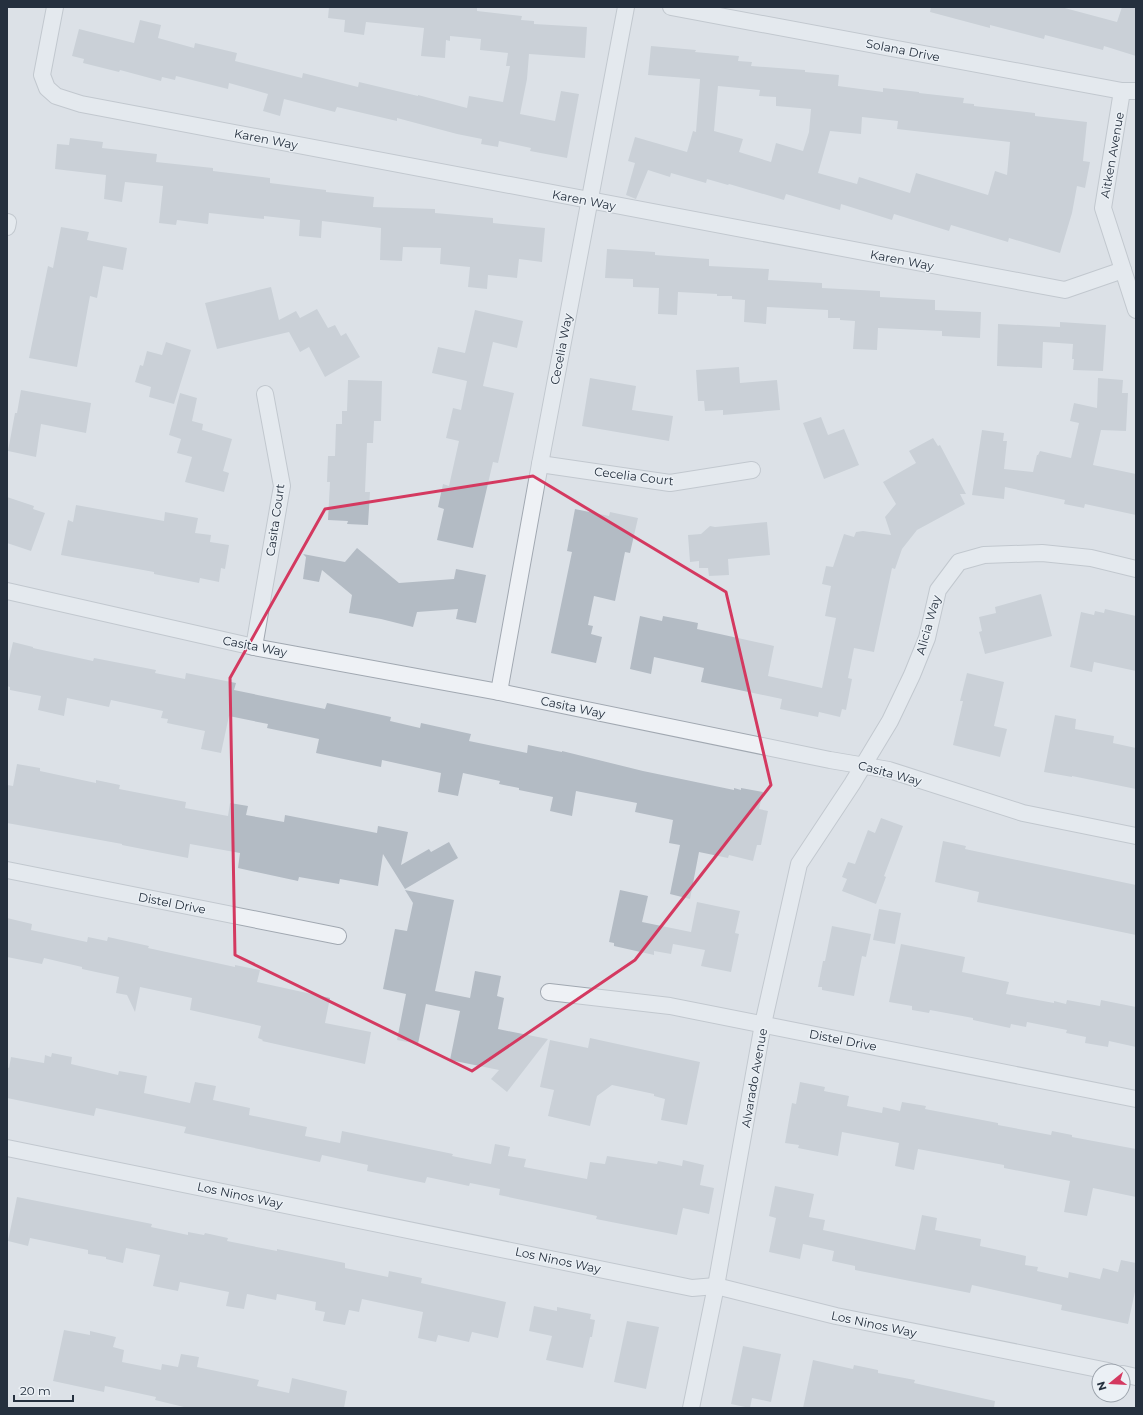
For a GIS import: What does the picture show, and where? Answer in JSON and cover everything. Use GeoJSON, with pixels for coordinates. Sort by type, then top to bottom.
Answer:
{"type":"FeatureCollection","features":[{"type":"Feature","properties":{"kind":"street","name":"Karen Way"},"geometry":{"type":"LineString","coordinates":[[55,7],[42,75],[47,88],[56,96],[81,104],[1064,290],[1123,270]]}},
{"type":"Feature","properties":{"kind":"street","name":"Cecelia Way"},"geometry":{"type":"LineString","coordinates":[[499,692],[540,464],[626,7]]}},
{"type":"Feature","properties":{"kind":"street","name":"Solana Drive"},"geometry":{"type":"LineString","coordinates":[[671,7],[1129,91]]}},
{"type":"Feature","properties":{"kind":"street","name":"Aitken Avenue"},"geometry":{"type":"LineString","coordinates":[[1129,91],[1103,208],[1136,310]]}},
{"type":"Feature","properties":{"kind":"street","name":"Casita Court"},"geometry":{"type":"LineString","coordinates":[[254,647],[282,486],[266,394]]}},
{"type":"Feature","properties":{"kind":"street","name":"Cecelia Court"},"geometry":{"type":"LineString","coordinates":[[540,464],[670,483],[752,470]]}},
{"type":"Feature","properties":{"kind":"street","name":"Alicia Way"},"geometry":{"type":"LineString","coordinates":[[863,765],[890,721],[912,675],[927,638],[938,590],[959,562],[984,555],[1042,553],[1091,558],[1136,569]]}},
{"type":"Feature","properties":{"kind":"street","name":"Casita Way"},"geometry":{"type":"LineString","coordinates":[[7,592],[254,647],[499,692],[830,760],[889,770],[1023,813],[1136,836]]}},
{"type":"Feature","properties":{"kind":"street","name":"Alvarado Avenue"},"geometry":{"type":"LineString","coordinates":[[691,1408],[716,1286],[763,1024],[800,864],[863,765]]}},
{"type":"Feature","properties":{"kind":"street","name":"Distel Drive"},"geometry":{"type":"LineString","coordinates":[[7,870],[338,936]]}},
{"type":"Feature","properties":{"kind":"street","name":"Distel Drive"},"geometry":{"type":"LineString","coordinates":[[549,992],[670,1006],[1136,1099]]}},
{"type":"Feature","properties":{"kind":"street","name":"Los Ninos Way"},"geometry":{"type":"LineString","coordinates":[[7,1148],[692,1288],[716,1286],[836,1316],[1091,1368]]}},
{"type":"Feature","properties":{"kind":"highlighted area"},"geometry":{"type":"Polygon","coordinates":[[[533,476],[726,592],[771,785],[635,960],[472,1071],[235,955],[230,678],[325,509],[533,476]]]}},
{"type":"Feature","properties":{"kind":"building"},"geometry":{"type":"Polygon","coordinates":[[[329,7],[466,7],[477,8],[477,11],[522,16],[521,20],[534,21],[534,24],[587,27],[585,58],[529,54],[527,79],[520,114],[555,121],[561,91],[579,94],[567,158],[530,151],[531,148],[499,141],[498,147],[481,144],[482,139],[397,118],[397,121],[337,107],[335,112],[284,99],[280,116],[263,111],[268,94],[229,83],[228,89],[176,76],[175,80],[162,77],[161,81],[120,70],[119,72],[83,63],[84,59],[72,56],[79,29],[134,43],[140,20],[161,25],[158,38],[194,48],[195,43],[237,53],[235,61],[302,78],[303,73],[358,87],[359,82],[467,108],[469,96],[503,102],[510,66],[506,66],[508,53],[480,50],[481,39],[450,36],[450,41],[446,40],[445,58],[421,56],[424,28],[366,22],[364,35],[344,32],[345,20],[328,18],[329,7]]]}},
{"type":"Feature","properties":{"kind":"building"},"geometry":{"type":"Polygon","coordinates":[[[931,7],[1061,7],[1117,22],[1122,7],[1136,7],[1136,56],[1104,46],[1103,50],[1045,35],[1044,39],[990,25],[990,28],[930,12],[931,7]]]}},
{"type":"Feature","properties":{"kind":"building"},"geometry":{"type":"Polygon","coordinates":[[[651,46],[696,50],[695,52],[739,56],[738,61],[752,62],[751,66],[805,70],[805,72],[839,75],[838,86],[883,92],[883,88],[964,98],[963,103],[974,104],[974,106],[1035,113],[1035,116],[1087,122],[1083,161],[1090,162],[1085,188],[1077,186],[1072,213],[1060,253],[1009,238],[1008,242],[951,225],[949,231],[894,214],[892,220],[841,204],[840,210],[786,194],[784,200],[707,179],[706,183],[671,173],[670,177],[648,170],[636,199],[626,195],[635,163],[628,161],[635,137],[687,152],[693,131],[696,132],[700,79],[648,75],[651,46]],[[718,86],[714,131],[743,139],[739,152],[771,162],[776,143],[803,151],[809,132],[811,109],[776,106],[776,97],[759,96],[760,90],[718,86]],[[862,117],[861,134],[830,131],[818,173],[857,184],[859,177],[910,193],[916,173],[988,195],[995,171],[1007,175],[1010,142],[897,129],[898,121],[862,117]]]}},
{"type":"Feature","properties":{"kind":"building"},"geometry":{"type":"Polygon","coordinates":[[[70,138],[103,142],[102,148],[157,154],[156,162],[213,168],[213,171],[270,178],[270,183],[326,190],[326,192],[374,197],[373,207],[435,209],[435,213],[493,218],[493,223],[545,228],[542,262],[519,259],[517,278],[488,275],[487,289],[468,287],[470,267],[440,264],[441,248],[403,247],[402,261],[380,260],[381,228],[322,221],[321,238],[299,236],[300,220],[264,216],[264,219],[209,213],[208,224],[177,220],[176,225],[159,223],[163,186],[125,182],[122,202],[104,199],[106,175],[55,169],[57,144],[69,145],[70,138]]]}},
{"type":"Feature","properties":{"kind":"building"},"geometry":{"type":"Polygon","coordinates":[[[61,227],[89,232],[87,240],[127,248],[123,270],[103,266],[97,298],[90,296],[77,367],[29,358],[48,266],[53,268],[61,227]]]}},
{"type":"Feature","properties":{"kind":"building"},"geometry":{"type":"Polygon","coordinates":[[[607,249],[655,252],[655,255],[709,259],[709,266],[769,269],[768,280],[822,283],[822,288],[880,291],[880,297],[935,300],[935,310],[981,312],[980,338],[942,336],[942,331],[878,328],[877,350],[853,349],[855,321],[840,320],[840,318],[828,318],[828,310],[767,307],[766,324],[744,322],[745,300],[732,299],[732,296],[717,296],[717,294],[678,292],[677,315],[658,314],[659,288],[633,287],[633,279],[605,278],[607,249]]]}},
{"type":"Feature","properties":{"kind":"building"},"geometry":{"type":"Polygon","coordinates":[[[271,287],[279,320],[296,311],[300,318],[317,309],[328,328],[335,325],[341,336],[346,333],[360,357],[325,377],[309,347],[300,352],[289,332],[217,349],[205,303],[271,287]]]}},
{"type":"Feature","properties":{"kind":"building"},"geometry":{"type":"Polygon","coordinates":[[[475,310],[523,321],[517,348],[493,342],[483,386],[514,393],[498,463],[493,462],[473,548],[437,540],[444,509],[438,507],[443,484],[449,486],[459,441],[446,438],[453,408],[461,410],[467,381],[432,373],[438,347],[465,353],[475,310]]]}},
{"type":"Feature","properties":{"kind":"building"},"geometry":{"type":"Polygon","coordinates":[[[1060,322],[1106,325],[1103,371],[1073,370],[1073,344],[1043,342],[1042,368],[997,366],[998,324],[1060,327],[1060,322]]]}},
{"type":"Feature","properties":{"kind":"building"},"geometry":{"type":"Polygon","coordinates":[[[166,342],[191,350],[174,404],[149,397],[151,387],[135,382],[140,365],[143,366],[147,351],[162,355],[166,342]]]}},
{"type":"Feature","properties":{"kind":"building"},"geometry":{"type":"Polygon","coordinates":[[[739,367],[740,383],[777,380],[780,410],[723,415],[723,410],[705,411],[704,401],[698,401],[696,370],[739,367]]]}},
{"type":"Feature","properties":{"kind":"building"},"geometry":{"type":"Polygon","coordinates":[[[590,378],[636,386],[632,410],[673,416],[669,441],[582,426],[590,378]]]}},
{"type":"Feature","properties":{"kind":"building"},"geometry":{"type":"Polygon","coordinates":[[[1098,378],[1123,380],[1122,393],[1128,393],[1126,431],[1101,430],[1093,465],[1136,474],[1136,515],[1085,504],[1084,508],[1064,504],[1065,500],[1005,487],[1004,499],[972,495],[982,430],[1004,433],[1003,441],[1007,441],[1004,469],[1033,472],[1037,455],[1040,451],[1071,458],[1079,423],[1070,421],[1074,403],[1097,408],[1098,378]]]}},
{"type":"Feature","properties":{"kind":"building"},"geometry":{"type":"Polygon","coordinates":[[[348,380],[382,381],[381,421],[374,421],[373,443],[367,443],[365,492],[370,492],[368,525],[347,524],[348,521],[328,520],[330,482],[327,482],[328,456],[335,456],[336,424],[342,424],[342,411],[347,411],[348,380]]]}},
{"type":"Feature","properties":{"kind":"building"},"geometry":{"type":"Polygon","coordinates":[[[21,390],[91,403],[86,433],[41,424],[36,457],[8,451],[21,390]]]}},
{"type":"Feature","properties":{"kind":"building"},"geometry":{"type":"Polygon","coordinates":[[[180,393],[197,398],[192,421],[203,424],[202,430],[232,439],[223,471],[229,473],[224,492],[185,482],[192,457],[177,453],[181,439],[169,435],[180,393]]]}},
{"type":"Feature","properties":{"kind":"building"},"geometry":{"type":"Polygon","coordinates":[[[821,417],[828,435],[844,429],[859,465],[824,479],[803,423],[821,417]]]}},
{"type":"Feature","properties":{"kind":"building"},"geometry":{"type":"Polygon","coordinates":[[[933,438],[938,446],[940,445],[966,494],[960,494],[965,504],[917,530],[902,549],[895,569],[892,568],[874,652],[854,648],[848,678],[852,679],[846,710],[842,709],[840,717],[819,712],[818,717],[780,709],[782,699],[701,682],[704,668],[654,657],[651,674],[630,669],[640,616],[662,621],[663,616],[698,623],[697,629],[774,646],[768,676],[822,688],[836,618],[825,616],[831,586],[822,584],[826,566],[833,567],[844,534],[854,537],[856,532],[863,531],[891,535],[885,517],[896,504],[883,482],[916,463],[909,451],[933,438]]]}},
{"type":"Feature","properties":{"kind":"building"},"geometry":{"type":"Polygon","coordinates":[[[7,497],[34,506],[33,509],[45,513],[31,551],[7,543],[7,497]]]}},
{"type":"Feature","properties":{"kind":"building"},"geometry":{"type":"Polygon","coordinates":[[[76,505],[164,521],[165,512],[198,518],[195,533],[211,535],[210,542],[229,545],[225,569],[221,568],[219,582],[200,578],[199,583],[154,574],[154,572],[61,555],[68,520],[73,522],[76,505]]]}},
{"type":"Feature","properties":{"kind":"building"},"geometry":{"type":"Polygon","coordinates":[[[575,509],[609,516],[610,512],[638,518],[630,553],[625,552],[615,601],[594,596],[588,625],[593,626],[591,634],[602,637],[596,663],[551,653],[572,552],[567,551],[575,509]]]}},
{"type":"Feature","properties":{"kind":"building"},"geometry":{"type":"Polygon","coordinates":[[[767,522],[770,555],[728,559],[729,575],[709,576],[708,568],[699,568],[699,561],[690,562],[688,535],[701,534],[710,526],[715,527],[767,522]]]}},
{"type":"Feature","properties":{"kind":"building"},"geometry":{"type":"Polygon","coordinates":[[[357,548],[399,583],[454,579],[456,569],[486,575],[476,623],[456,619],[458,609],[417,612],[413,627],[349,613],[352,595],[322,570],[319,582],[303,579],[306,557],[303,554],[345,562],[357,548]]]}},
{"type":"Feature","properties":{"kind":"building"},"geometry":{"type":"Polygon","coordinates":[[[1041,594],[1052,636],[985,654],[979,632],[982,631],[979,617],[996,613],[995,607],[1041,594]]]}},
{"type":"Feature","properties":{"kind":"building"},"geometry":{"type":"Polygon","coordinates":[[[1105,609],[1136,616],[1136,671],[1094,662],[1092,672],[1070,667],[1081,612],[1094,615],[1095,611],[1104,613],[1105,609]]]}},
{"type":"Feature","properties":{"kind":"building"},"geometry":{"type":"Polygon","coordinates":[[[13,642],[33,648],[93,661],[94,658],[156,670],[155,673],[185,679],[186,673],[236,683],[234,690],[325,709],[327,703],[391,717],[390,721],[420,728],[421,723],[471,734],[469,741],[527,753],[528,745],[562,751],[643,771],[734,790],[734,788],[741,790],[741,788],[763,792],[759,809],[768,811],[761,845],[757,845],[753,861],[729,855],[728,858],[699,852],[690,899],[670,894],[680,845],[669,843],[673,820],[635,812],[637,803],[576,791],[572,816],[550,811],[553,797],[519,790],[519,788],[499,784],[500,781],[463,773],[458,796],[438,792],[441,773],[382,760],[381,767],[316,753],[319,739],[267,728],[268,724],[229,716],[221,753],[201,749],[205,731],[167,723],[168,719],[161,718],[163,711],[111,700],[109,707],[67,698],[64,716],[38,710],[41,696],[10,690],[10,687],[7,686],[7,660],[9,660],[13,642]]]}},
{"type":"Feature","properties":{"kind":"building"},"geometry":{"type":"Polygon","coordinates":[[[967,673],[1004,682],[994,726],[1007,729],[1000,757],[953,745],[963,701],[960,701],[967,673]]]}},
{"type":"Feature","properties":{"kind":"building"},"geometry":{"type":"Polygon","coordinates":[[[1055,715],[1076,719],[1075,729],[1114,736],[1113,743],[1136,748],[1136,789],[1044,772],[1055,715]]]}},
{"type":"Feature","properties":{"kind":"building"},"geometry":{"type":"Polygon","coordinates":[[[17,764],[40,768],[40,771],[96,783],[96,780],[120,785],[119,789],[186,802],[185,808],[228,816],[230,803],[248,806],[246,815],[284,822],[285,815],[377,833],[378,826],[408,832],[401,865],[429,849],[431,852],[449,842],[458,858],[405,889],[383,854],[378,886],[340,879],[339,884],[299,877],[298,881],[238,868],[240,853],[190,844],[188,858],[122,844],[7,823],[7,785],[13,786],[17,764]]]}},
{"type":"Feature","properties":{"kind":"building"},"geometry":{"type":"Polygon","coordinates":[[[881,818],[903,826],[884,876],[886,877],[876,904],[842,891],[847,879],[842,877],[848,862],[855,864],[868,830],[875,833],[881,818]]]}},
{"type":"Feature","properties":{"kind":"building"},"geometry":{"type":"Polygon","coordinates":[[[943,841],[966,846],[965,849],[1136,885],[1136,935],[977,902],[979,892],[935,882],[943,841]]]}},
{"type":"Feature","properties":{"kind":"building"},"geometry":{"type":"Polygon","coordinates":[[[405,890],[454,900],[435,991],[470,998],[475,971],[501,976],[497,996],[504,998],[498,1029],[548,1039],[507,1092],[491,1079],[499,1070],[450,1060],[460,1011],[426,1004],[418,1044],[397,1040],[406,994],[383,989],[395,929],[407,931],[413,903],[405,890]]]}},
{"type":"Feature","properties":{"kind":"building"},"geometry":{"type":"Polygon","coordinates":[[[620,890],[648,896],[642,922],[691,932],[697,902],[740,911],[735,933],[739,934],[731,972],[701,966],[705,950],[673,944],[671,954],[654,951],[654,955],[614,946],[614,943],[609,942],[620,890]]]}},
{"type":"Feature","properties":{"kind":"building"},"geometry":{"type":"Polygon","coordinates":[[[879,909],[901,913],[895,944],[873,940],[879,909]]]}},
{"type":"Feature","properties":{"kind":"building"},"geometry":{"type":"Polygon","coordinates":[[[7,918],[32,924],[31,930],[87,942],[88,937],[107,941],[108,937],[149,946],[148,948],[235,967],[235,965],[260,970],[257,982],[330,998],[325,1023],[371,1032],[365,1064],[262,1041],[263,1040],[258,1038],[261,1026],[190,1010],[192,998],[140,987],[135,1012],[127,995],[116,993],[119,977],[82,969],[82,967],[44,958],[42,964],[7,957],[7,918]]]}},
{"type":"Feature","properties":{"kind":"building"},"geometry":{"type":"Polygon","coordinates":[[[832,926],[871,934],[866,957],[862,956],[854,996],[822,990],[822,987],[818,987],[832,926]]]}},
{"type":"Feature","properties":{"kind":"building"},"geometry":{"type":"Polygon","coordinates":[[[901,944],[965,957],[962,972],[1009,982],[1006,994],[1054,1003],[1054,1001],[1066,1004],[1067,1000],[1100,1006],[1101,1000],[1136,1007],[1136,1047],[1109,1041],[1108,1047],[1085,1043],[1086,1037],[1066,1033],[1067,1030],[1027,1022],[1026,1027],[1011,1024],[1010,1028],[973,1020],[973,1018],[930,1010],[929,1013],[912,1010],[912,1006],[889,1002],[901,944]]]}},
{"type":"Feature","properties":{"kind":"building"},"geometry":{"type":"Polygon","coordinates":[[[590,1038],[700,1062],[687,1125],[661,1120],[665,1099],[654,1096],[654,1094],[612,1085],[597,1096],[590,1126],[548,1116],[554,1090],[540,1087],[550,1040],[588,1048],[590,1038]]]}},
{"type":"Feature","properties":{"kind":"building"},"geometry":{"type":"Polygon","coordinates":[[[52,1053],[72,1057],[71,1064],[118,1075],[119,1071],[147,1076],[144,1093],[190,1103],[195,1082],[216,1086],[213,1100],[250,1108],[249,1115],[307,1127],[305,1136],[340,1143],[342,1131],[453,1154],[452,1156],[491,1164],[495,1144],[510,1147],[508,1156],[526,1159],[524,1167],[587,1179],[590,1162],[605,1164],[607,1156],[657,1164],[658,1161],[682,1166],[683,1160],[704,1165],[700,1185],[714,1188],[709,1214],[683,1208],[677,1235],[596,1219],[597,1216],[499,1195],[500,1189],[470,1183],[469,1186],[427,1177],[425,1183],[367,1171],[368,1165],[322,1155],[320,1162],[184,1133],[186,1127],[96,1108],[94,1116],[7,1098],[7,1067],[9,1068],[11,1057],[44,1063],[45,1055],[51,1057],[52,1053]]]}},
{"type":"Feature","properties":{"kind":"building"},"geometry":{"type":"Polygon","coordinates":[[[800,1082],[825,1087],[824,1091],[849,1096],[847,1106],[882,1113],[883,1107],[900,1111],[902,1102],[926,1106],[925,1109],[998,1123],[998,1125],[1051,1135],[1052,1131],[1072,1135],[1072,1137],[1136,1149],[1136,1197],[1093,1188],[1087,1216],[1064,1212],[1070,1181],[1004,1168],[1004,1165],[918,1149],[914,1170],[895,1166],[899,1143],[842,1132],[838,1156],[798,1148],[799,1145],[785,1143],[792,1103],[796,1104],[800,1082]]]}},
{"type":"Feature","properties":{"kind":"building"},"geometry":{"type":"Polygon","coordinates":[[[775,1186],[814,1194],[809,1217],[825,1220],[823,1230],[915,1250],[922,1215],[937,1218],[935,1230],[981,1239],[980,1246],[1026,1256],[1025,1265],[1038,1267],[1037,1271],[1068,1278],[1069,1272],[1100,1279],[1103,1268],[1118,1272],[1121,1260],[1136,1263],[1136,1287],[1128,1324],[1061,1310],[1062,1305],[972,1285],[970,1293],[855,1270],[855,1266],[832,1261],[834,1251],[803,1244],[800,1259],[769,1252],[776,1218],[769,1216],[775,1186]]]}},
{"type":"Feature","properties":{"kind":"building"},"geometry":{"type":"Polygon","coordinates":[[[17,1197],[152,1224],[151,1227],[188,1235],[188,1232],[204,1235],[205,1233],[228,1238],[227,1241],[277,1251],[277,1249],[345,1263],[345,1268],[388,1277],[389,1271],[422,1278],[421,1283],[506,1302],[498,1338],[472,1332],[469,1342],[438,1335],[436,1342],[418,1338],[423,1312],[362,1299],[359,1312],[349,1310],[345,1325],[323,1321],[325,1312],[315,1310],[316,1302],[277,1294],[276,1300],[247,1294],[244,1309],[226,1306],[229,1292],[180,1282],[178,1291],[153,1286],[160,1255],[126,1248],[123,1263],[106,1259],[106,1257],[88,1254],[88,1250],[30,1238],[28,1246],[8,1241],[17,1197]]]}},
{"type":"Feature","properties":{"kind":"building"},"geometry":{"type":"Polygon","coordinates":[[[534,1306],[557,1311],[557,1307],[591,1314],[590,1319],[595,1320],[592,1337],[590,1337],[583,1368],[546,1360],[552,1336],[529,1331],[534,1306]]]}},
{"type":"Feature","properties":{"kind":"building"},"geometry":{"type":"Polygon","coordinates":[[[627,1321],[659,1327],[646,1389],[614,1382],[627,1321]]]}},
{"type":"Feature","properties":{"kind":"building"},"geometry":{"type":"Polygon","coordinates":[[[64,1330],[90,1335],[90,1331],[116,1337],[113,1347],[124,1350],[122,1362],[161,1370],[162,1364],[178,1367],[181,1354],[199,1357],[197,1367],[259,1380],[257,1386],[289,1393],[292,1378],[347,1391],[344,1408],[188,1408],[155,1400],[156,1397],[105,1386],[104,1392],[53,1381],[64,1330]]]}},
{"type":"Feature","properties":{"kind":"building"},"geometry":{"type":"Polygon","coordinates":[[[743,1346],[781,1354],[771,1402],[752,1398],[750,1408],[731,1404],[743,1346]]]}},
{"type":"Feature","properties":{"kind":"building"},"geometry":{"type":"Polygon","coordinates":[[[813,1360],[853,1369],[854,1365],[878,1370],[878,1373],[915,1380],[914,1383],[995,1401],[994,1408],[803,1408],[813,1360]]]}}]}
